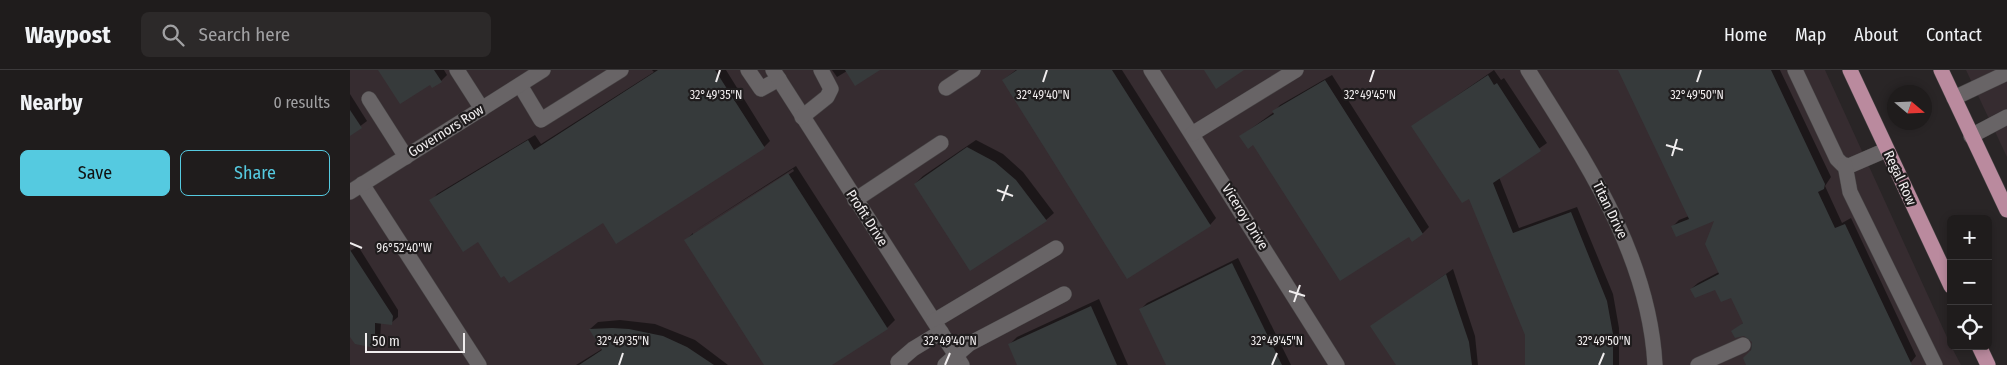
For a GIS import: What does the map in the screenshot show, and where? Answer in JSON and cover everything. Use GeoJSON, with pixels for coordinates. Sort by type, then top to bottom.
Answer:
{"type":"FeatureCollection","features":[{"type":"Feature","properties":{"kind":"main road","name":"Regal Row"},"geometry":{"type":"LineString","coordinates":[[1850,70],[1947,278]]}},
{"type":"Feature","properties":{"kind":"main road"},"geometry":{"type":"LineString","coordinates":[[1941,70],[2007,210]]}},
{"type":"Feature","properties":{"kind":"main road"},"geometry":{"type":"LineString","coordinates":[[1981,350],[1988,365]]}},
{"type":"Feature","properties":{"kind":"street"},"geometry":{"type":"LineString","coordinates":[[457,70],[482,109]]}},
{"type":"Feature","properties":{"kind":"street","name":"Governors Row"},"geometry":{"type":"LineString","coordinates":[[356,188],[543,70]]}},
{"type":"Feature","properties":{"kind":"street"},"geometry":{"type":"LineString","coordinates":[[520,85],[541,120],[622,70]]}},
{"type":"Feature","properties":{"kind":"street"},"geometry":{"type":"LineString","coordinates":[[748,70],[761,89],[776,74]]}},
{"type":"Feature","properties":{"kind":"street"},"geometry":{"type":"LineString","coordinates":[[802,117],[827,97],[830,89],[821,70]]}},
{"type":"Feature","properties":{"kind":"street"},"geometry":{"type":"LineString","coordinates":[[946,88],[974,70]]}},
{"type":"Feature","properties":{"kind":"street","name":"Viceroy Drive"},"geometry":{"type":"LineString","coordinates":[[1152,70],[1336,365]]}},
{"type":"Feature","properties":{"kind":"street"},"geometry":{"type":"LineString","coordinates":[[1192,134],[1296,70]]}},
{"type":"Feature","properties":{"kind":"street"},"geometry":{"type":"LineString","coordinates":[[1794,70],[1836,159],[1849,166],[1886,150]]}},
{"type":"Feature","properties":{"kind":"street","name":"Titan Drive"},"geometry":{"type":"LineString","coordinates":[[1535,72],[1612,210],[1634,262],[1648,315],[1655,365]]}},
{"type":"Feature","properties":{"kind":"street"},"geometry":{"type":"LineString","coordinates":[[1954,98],[2007,73]]}},
{"type":"Feature","properties":{"kind":"street","name":"Profit Drive"},"geometry":{"type":"LineString","coordinates":[[776,74],[937,326],[954,362]]}},
{"type":"Feature","properties":{"kind":"street"},"geometry":{"type":"LineString","coordinates":[[369,99],[406,156]]}},
{"type":"Feature","properties":{"kind":"street"},"geometry":{"type":"LineString","coordinates":[[1971,136],[2007,117]]}},
{"type":"Feature","properties":{"kind":"street"},"geometry":{"type":"LineString","coordinates":[[855,200],[941,143]]}},
{"type":"Feature","properties":{"kind":"street"},"geometry":{"type":"LineString","coordinates":[[1845,165],[1850,192],[1935,365]]}},
{"type":"Feature","properties":{"kind":"street"},"geometry":{"type":"LineString","coordinates":[[356,188],[479,365]]}},
{"type":"Feature","properties":{"kind":"street"},"geometry":{"type":"LineString","coordinates":[[899,364],[937,326],[1056,248]]}},
{"type":"Feature","properties":{"kind":"street"},"geometry":{"type":"LineString","coordinates":[[954,362],[969,344],[1064,294]]}},
{"type":"Feature","properties":{"kind":"street"},"geometry":{"type":"LineString","coordinates":[[1698,365],[1743,345]]}},
{"type":"Feature","properties":{"kind":"shaded area"},"geometry":{"type":"Polygon","coordinates":[[[350,70],[1825,70],[1947,337],[1947,350],[1953,350],[1961,365],[350,365],[350,70]]]}},
{"type":"Feature","properties":{"kind":"shaded area"},"geometry":{"type":"Polygon","coordinates":[[[1966,70],[2007,70],[2007,157],[1966,70]]]}},
{"type":"Feature","properties":{"kind":"building"},"geometry":{"type":"Polygon","coordinates":[[[378,70],[434,70],[442,82],[432,88],[430,85],[400,104],[378,70]]]}},
{"type":"Feature","properties":{"kind":"building"},"geometry":{"type":"Polygon","coordinates":[[[658,70],[715,70],[765,148],[616,244],[603,223],[509,283],[504,276],[501,278],[478,242],[463,252],[429,200],[528,140],[534,150],[658,70]]]}},
{"type":"Feature","properties":{"kind":"building"},"geometry":{"type":"Polygon","coordinates":[[[845,70],[880,70],[855,86],[845,70]]]}},
{"type":"Feature","properties":{"kind":"building"},"geometry":{"type":"Polygon","coordinates":[[[1017,70],[1112,70],[1211,226],[1127,279],[1002,80],[1017,70]]]}},
{"type":"Feature","properties":{"kind":"building"},"geometry":{"type":"Polygon","coordinates":[[[1204,70],[1244,70],[1216,89],[1204,70]]]}},
{"type":"Feature","properties":{"kind":"building"},"geometry":{"type":"Polygon","coordinates":[[[1618,70],[1771,70],[1825,184],[1824,189],[1818,192],[1835,228],[1845,224],[1912,365],[1746,365],[1743,358],[1751,350],[1752,342],[1744,336],[1735,338],[1731,331],[1743,323],[1731,298],[1721,302],[1715,290],[1695,298],[1690,289],[1719,274],[1705,244],[1714,221],[1676,237],[1671,226],[1689,219],[1618,70]]]}},
{"type":"Feature","properties":{"kind":"building"},"geometry":{"type":"Polygon","coordinates":[[[1488,75],[1494,85],[1497,83],[1541,151],[1493,183],[1513,233],[1571,212],[1607,301],[1613,334],[1613,365],[1525,365],[1525,335],[1469,199],[1462,203],[1411,126],[1488,75]]]}},
{"type":"Feature","properties":{"kind":"building"},"geometry":{"type":"Polygon","coordinates":[[[1325,80],[1423,234],[1412,242],[1409,237],[1340,281],[1253,145],[1248,149],[1239,136],[1274,114],[1272,111],[1325,80]]]}},
{"type":"Feature","properties":{"kind":"building"},"geometry":{"type":"Polygon","coordinates":[[[350,110],[362,128],[350,136],[350,110]]]}},
{"type":"Feature","properties":{"kind":"building"},"geometry":{"type":"Polygon","coordinates":[[[967,147],[995,162],[1016,180],[1047,221],[970,271],[914,184],[967,147]]]}},
{"type":"Feature","properties":{"kind":"building"},"geometry":{"type":"Polygon","coordinates":[[[788,173],[888,329],[832,365],[764,365],[684,240],[788,173]]]}},
{"type":"Feature","properties":{"kind":"building"},"geometry":{"type":"Polygon","coordinates":[[[350,250],[393,316],[392,325],[375,323],[375,348],[355,344],[350,337],[350,250]]]}},
{"type":"Feature","properties":{"kind":"building"},"geometry":{"type":"Polygon","coordinates":[[[1232,263],[1282,365],[1166,365],[1139,309],[1232,263]]]}},
{"type":"Feature","properties":{"kind":"building"},"geometry":{"type":"Polygon","coordinates":[[[1446,274],[1469,342],[1472,365],[1396,365],[1370,326],[1446,274]]]}},
{"type":"Feature","properties":{"kind":"building"},"geometry":{"type":"Polygon","coordinates":[[[1091,306],[1117,365],[1017,365],[1008,344],[1091,306]]]}},
{"type":"Feature","properties":{"kind":"building"},"geometry":{"type":"Polygon","coordinates":[[[589,329],[629,329],[663,336],[687,347],[714,365],[579,365],[602,350],[589,329]]]}}]}
